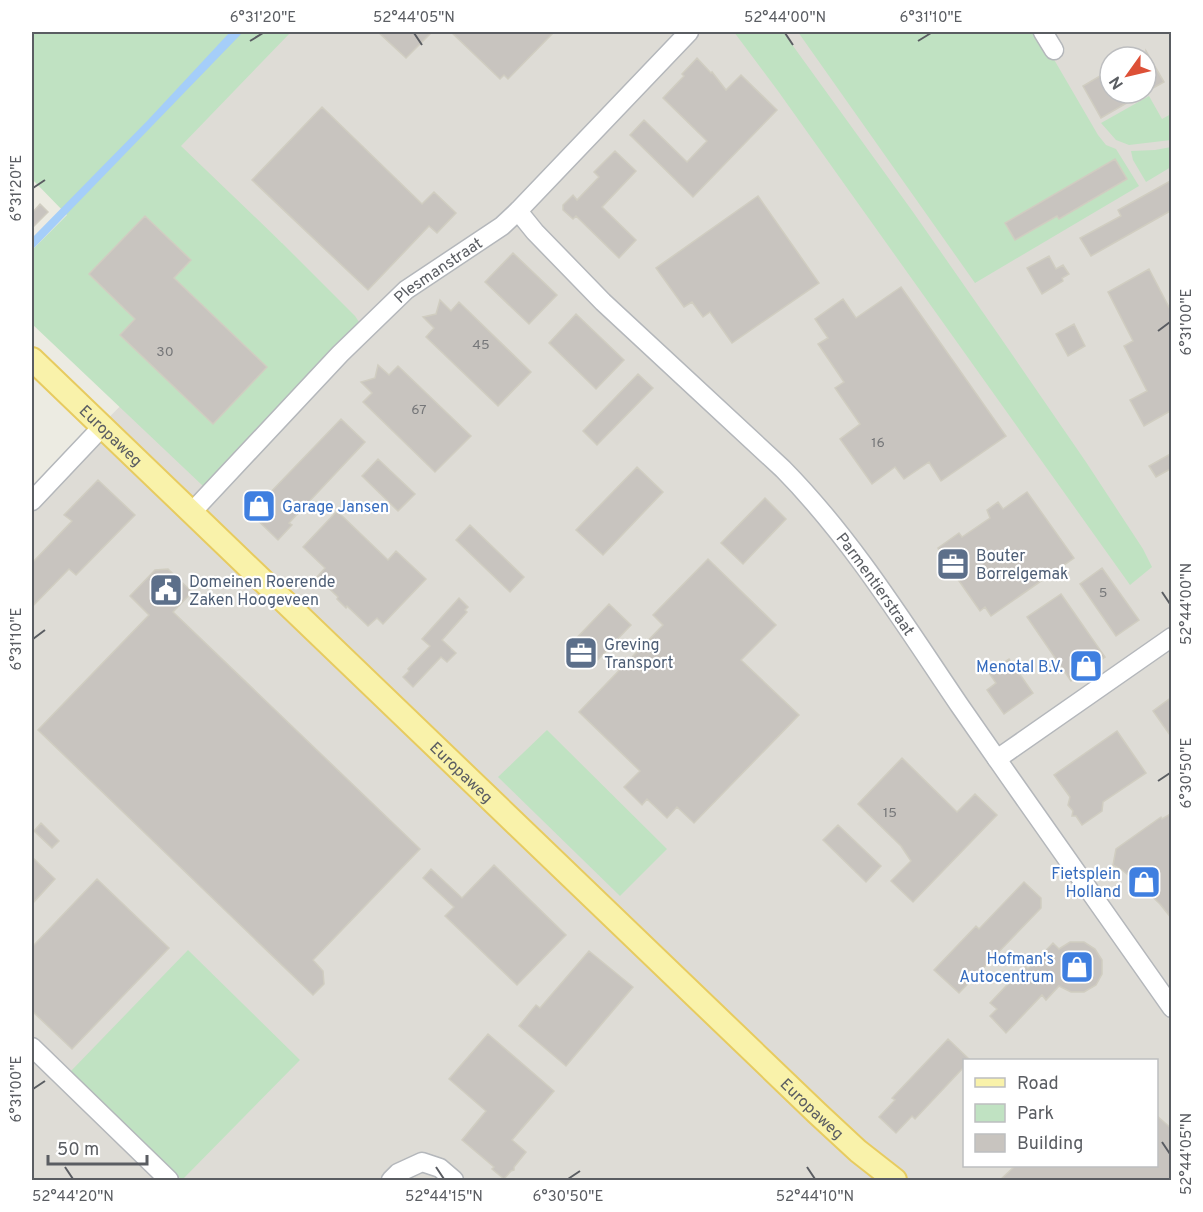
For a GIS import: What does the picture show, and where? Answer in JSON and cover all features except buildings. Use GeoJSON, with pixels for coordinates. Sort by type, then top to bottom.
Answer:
{"type":"FeatureCollection","features":[{"type":"Feature","properties":{"kind":"main road","name":"Europaweg"},"geometry":{"type":"LineString","coordinates":[[32,359],[810,1106],[858,1151],[895,1180]]}},
{"type":"Feature","properties":{"kind":"street","name":"Plesmanstraat"},"geometry":{"type":"LineString","coordinates":[[192,512],[340,354],[406,290],[502,226],[689,32]]}},
{"type":"Feature","properties":{"kind":"street"},"geometry":{"type":"LineString","coordinates":[[1043,32],[1054,50]]}},
{"type":"Feature","properties":{"kind":"street","name":"Parmentierstraat"},"geometry":{"type":"LineString","coordinates":[[518,211],[535,232],[603,302],[809,495],[877,584],[1172,1008]]}},
{"type":"Feature","properties":{"kind":"street"},"geometry":{"type":"LineString","coordinates":[[32,501],[102,427]]}},
{"type":"Feature","properties":{"kind":"street"},"geometry":{"type":"LineString","coordinates":[[997,759],[1172,637]]}},
{"type":"Feature","properties":{"kind":"street"},"geometry":{"type":"LineString","coordinates":[[32,1047],[170,1180]]}},
{"type":"Feature","properties":{"kind":"street"},"geometry":{"type":"LineString","coordinates":[[391,1180],[398,1173],[422,1162],[440,1168],[454,1180]]}},
{"type":"Feature","properties":{"kind":"shaded area"},"geometry":{"type":"Polygon","coordinates":[[[286,32],[1171,32],[1171,1180],[32,1180],[32,495],[282,243],[174,145],[286,32]]]}},
{"type":"Feature","properties":{"kind":"green space"},"geometry":{"type":"Polygon","coordinates":[[[32,32],[291,32],[181,146],[282,243],[355,316],[361,325],[203,486],[32,324],[32,250],[67,215],[32,179],[32,32]]]}},
{"type":"Feature","properties":{"kind":"green space"},"geometry":{"type":"Polygon","coordinates":[[[734,32],[783,32],[913,212],[1086,462],[1143,549],[1152,567],[1130,585],[778,91],[734,32]]]}},
{"type":"Feature","properties":{"kind":"green space"},"geometry":{"type":"Polygon","coordinates":[[[798,32],[1038,32],[1098,135],[1106,145],[1116,149],[1139,186],[975,283],[798,32]]]}},
{"type":"Feature","properties":{"kind":"green space"},"geometry":{"type":"Polygon","coordinates":[[[1133,105],[1154,105],[1162,119],[1171,114],[1171,140],[1129,145],[1116,140],[1101,123],[1133,105]]]}},
{"type":"Feature","properties":{"kind":"green space"},"geometry":{"type":"Polygon","coordinates":[[[1171,147],[1171,167],[1146,182],[1133,160],[1131,151],[1171,147]]]}},
{"type":"Feature","properties":{"kind":"green space"},"geometry":{"type":"Polygon","coordinates":[[[547,730],[667,849],[620,896],[498,777],[547,730]]]}},
{"type":"Feature","properties":{"kind":"green space"},"geometry":{"type":"Polygon","coordinates":[[[188,950],[300,1060],[182,1180],[70,1072],[188,950]]]}},
{"type":"Feature","properties":{"kind":"water"},"geometry":{"type":"Polygon","coordinates":[[[230,32],[243,32],[32,250],[32,238],[148,120],[230,32]]]}},
{"type":"Feature","properties":{"kind":"place","name":"Garage Jansen"},"geometry":{"type":"Point","coordinates":[259,506]}},
{"type":"Feature","properties":{"kind":"place","name":"Bouter Borrelgemak"},"geometry":{"type":"Point","coordinates":[953,564]}},
{"type":"Feature","properties":{"kind":"place","name":"Domeinen Roerende Zaken Hoogeveen"},"geometry":{"type":"Point","coordinates":[166,590]}},
{"type":"Feature","properties":{"kind":"place","name":"Greving Transport"},"geometry":{"type":"Point","coordinates":[581,653]}},
{"type":"Feature","properties":{"kind":"place","name":"Menotal B.V."},"geometry":{"type":"Point","coordinates":[1086,666]}},
{"type":"Feature","properties":{"kind":"place","name":"Fietsplein Holland"},"geometry":{"type":"Point","coordinates":[1144,882]}},
{"type":"Feature","properties":{"kind":"place","name":"Hofman's Autocentrum"},"geometry":{"type":"Point","coordinates":[1077,967]}}]}
